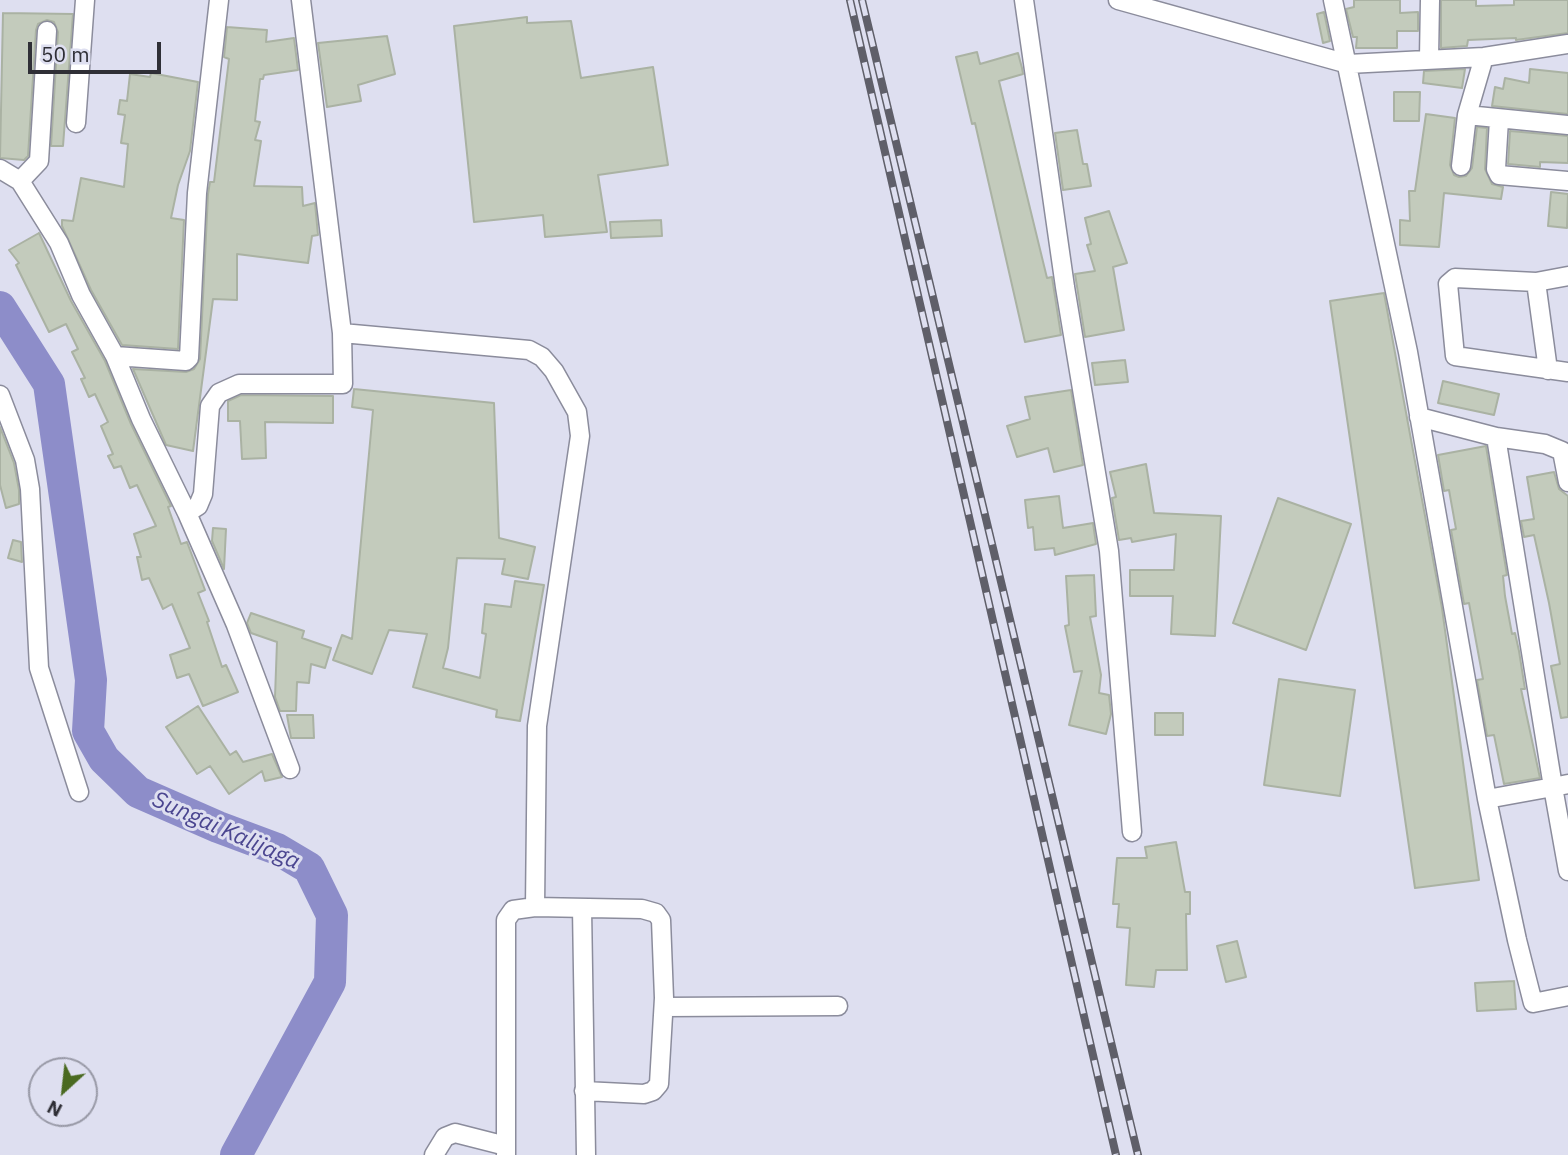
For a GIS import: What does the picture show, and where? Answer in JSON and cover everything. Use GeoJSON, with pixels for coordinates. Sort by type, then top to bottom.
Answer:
{"type":"FeatureCollection","features":[{"type":"Feature","properties":{"kind":"street"},"geometry":{"type":"LineString","coordinates":[[76,123],[85,0]]}},
{"type":"Feature","properties":{"kind":"street"},"geometry":{"type":"LineString","coordinates":[[116,356],[186,361],[189,358],[197,193],[219,0]]}},
{"type":"Feature","properties":{"kind":"street"},"geometry":{"type":"LineString","coordinates":[[187,513],[198,506],[203,494],[210,406],[214,398],[239,384],[343,384],[342,333],[301,0]]}},
{"type":"Feature","properties":{"kind":"street"},"geometry":{"type":"LineString","coordinates":[[1024,0],[1065,288],[1109,551],[1132,832]]}},
{"type":"Feature","properties":{"kind":"street"},"geometry":{"type":"LineString","coordinates":[[1118,0],[1348,64],[1485,57],[1568,44]]}},
{"type":"Feature","properties":{"kind":"street"},"geometry":{"type":"LineString","coordinates":[[1333,0],[1408,352],[1487,799],[1533,1003],[1568,996]]}},
{"type":"Feature","properties":{"kind":"street"},"geometry":{"type":"LineString","coordinates":[[1429,58],[1430,0]]}},
{"type":"Feature","properties":{"kind":"street"},"geometry":{"type":"LineString","coordinates":[[20,181],[39,162],[47,31]]}},
{"type":"Feature","properties":{"kind":"street"},"geometry":{"type":"LineString","coordinates":[[1461,166],[1467,115],[1485,57]]}},
{"type":"Feature","properties":{"kind":"street"},"geometry":{"type":"LineString","coordinates":[[1467,115],[1568,125]]}},
{"type":"Feature","properties":{"kind":"street"},"geometry":{"type":"LineString","coordinates":[[1499,120],[1496,169],[1499,175],[1568,181]]}},
{"type":"Feature","properties":{"kind":"street"},"geometry":{"type":"LineString","coordinates":[[0,169],[20,181],[59,243],[81,295],[116,356],[141,419],[187,513],[236,625],[290,769]]}},
{"type":"Feature","properties":{"kind":"street"},"geometry":{"type":"LineString","coordinates":[[1568,276],[1536,282],[1455,278],[1448,281],[1453,353],[1461,358],[1568,372]]}},
{"type":"Feature","properties":{"kind":"street"},"geometry":{"type":"LineString","coordinates":[[1536,282],[1548,370]]}},
{"type":"Feature","properties":{"kind":"street"},"geometry":{"type":"LineString","coordinates":[[342,333],[529,349],[542,357],[554,371],[577,412],[580,436],[537,726],[535,907]]}},
{"type":"Feature","properties":{"kind":"street"},"geometry":{"type":"LineString","coordinates":[[0,395],[25,460],[30,489],[39,668],[79,792]]}},
{"type":"Feature","properties":{"kind":"street"},"geometry":{"type":"LineString","coordinates":[[1419,418],[1496,437],[1545,444],[1565,451],[1568,482]]}},
{"type":"Feature","properties":{"kind":"street"},"geometry":{"type":"LineString","coordinates":[[1496,437],[1560,785],[1568,871]]}},
{"type":"Feature","properties":{"kind":"street"},"geometry":{"type":"LineString","coordinates":[[1487,799],[1560,785]]}},
{"type":"Feature","properties":{"kind":"street"},"geometry":{"type":"LineString","coordinates":[[434,1155],[445,1137],[455,1133],[506,1150],[506,920],[511,911],[535,907],[647,910],[658,916],[662,928],[664,1007],[662,1076],[656,1088],[645,1094],[584,1091]]}},
{"type":"Feature","properties":{"kind":"street"},"geometry":{"type":"LineString","coordinates":[[582,908],[586,1155]]}},
{"type":"Feature","properties":{"kind":"street"},"geometry":{"type":"LineString","coordinates":[[664,1007],[838,1006]]}},
{"type":"Feature","properties":{"kind":"building"},"geometry":{"type":"Polygon","coordinates":[[[1354,0],[1400,0],[1400,13],[1418,12],[1418,31],[1397,31],[1397,48],[1356,48],[1357,37],[1353,37],[1346,9],[1354,7],[1354,0]]]}},
{"type":"Feature","properties":{"kind":"building"},"geometry":{"type":"Polygon","coordinates":[[[1441,0],[1476,0],[1476,6],[1514,5],[1514,0],[1568,0],[1568,33],[1516,40],[1468,40],[1467,46],[1441,48],[1441,0]]]}},
{"type":"Feature","properties":{"kind":"building"},"geometry":{"type":"Polygon","coordinates":[[[1324,12],[1330,41],[1323,43],[1317,14],[1324,12]]]}},
{"type":"Feature","properties":{"kind":"building"},"geometry":{"type":"Polygon","coordinates":[[[3,13],[73,14],[63,146],[51,146],[58,32],[54,22],[47,20],[38,24],[36,30],[28,156],[24,160],[0,158],[3,13]]]}},
{"type":"Feature","properties":{"kind":"building"},"geometry":{"type":"Polygon","coordinates":[[[527,17],[527,23],[571,21],[581,78],[653,67],[668,165],[598,175],[607,232],[545,237],[543,215],[474,222],[454,26],[527,17]]]}},
{"type":"Feature","properties":{"kind":"building"},"geometry":{"type":"Polygon","coordinates":[[[227,27],[267,30],[266,42],[294,38],[298,70],[264,75],[263,79],[260,79],[255,121],[260,122],[255,140],[261,141],[254,186],[302,187],[303,206],[315,203],[318,235],[312,236],[308,263],[237,254],[237,300],[213,299],[193,451],[166,445],[133,369],[186,372],[194,369],[200,359],[208,194],[210,182],[214,182],[229,59],[224,57],[227,27]]]}},
{"type":"Feature","properties":{"kind":"building"},"geometry":{"type":"Polygon","coordinates":[[[387,36],[395,74],[358,85],[361,101],[327,107],[318,43],[387,36]]]}},
{"type":"Feature","properties":{"kind":"building"},"geometry":{"type":"Polygon","coordinates":[[[977,52],[980,64],[1018,53],[1023,74],[999,81],[1047,278],[1052,277],[1061,335],[1025,342],[975,123],[972,124],[956,57],[977,52]]]}},
{"type":"Feature","properties":{"kind":"building"},"geometry":{"type":"Polygon","coordinates":[[[1465,69],[1462,88],[1423,83],[1424,71],[1465,69]]]}},
{"type":"Feature","properties":{"kind":"building"},"geometry":{"type":"Polygon","coordinates":[[[1530,69],[1568,73],[1568,114],[1492,106],[1495,87],[1503,89],[1505,78],[1529,83],[1530,69]]]}},
{"type":"Feature","properties":{"kind":"building"},"geometry":{"type":"Polygon","coordinates":[[[151,73],[198,82],[190,151],[178,185],[171,218],[184,220],[178,349],[122,345],[91,290],[62,226],[62,220],[73,221],[81,178],[124,187],[128,144],[121,143],[125,115],[118,114],[120,100],[127,101],[130,74],[150,77],[151,73]]]}},
{"type":"Feature","properties":{"kind":"building"},"geometry":{"type":"Polygon","coordinates":[[[1394,92],[1420,92],[1419,121],[1394,121],[1394,92]]]}},
{"type":"Feature","properties":{"kind":"building"},"geometry":{"type":"Polygon","coordinates":[[[1426,114],[1455,118],[1450,165],[1454,175],[1459,177],[1466,176],[1472,168],[1477,127],[1487,128],[1485,169],[1492,184],[1503,187],[1501,199],[1444,193],[1439,247],[1400,245],[1400,220],[1410,221],[1409,191],[1415,191],[1426,114]]]}},
{"type":"Feature","properties":{"kind":"building"},"geometry":{"type":"Polygon","coordinates":[[[1077,130],[1083,164],[1087,164],[1091,186],[1063,190],[1055,133],[1077,130]]]}},
{"type":"Feature","properties":{"kind":"building"},"geometry":{"type":"Polygon","coordinates":[[[1510,131],[1568,136],[1568,163],[1540,162],[1540,167],[1508,164],[1510,131]]]}},
{"type":"Feature","properties":{"kind":"building"},"geometry":{"type":"Polygon","coordinates":[[[1551,192],[1568,194],[1567,228],[1548,226],[1551,192]]]}},
{"type":"Feature","properties":{"kind":"building"},"geometry":{"type":"Polygon","coordinates":[[[1109,211],[1127,263],[1113,267],[1124,330],[1085,337],[1075,274],[1095,271],[1087,245],[1091,244],[1085,218],[1109,211]]]}},
{"type":"Feature","properties":{"kind":"building"},"geometry":{"type":"Polygon","coordinates":[[[661,220],[662,236],[611,238],[610,222],[661,220]]]}},
{"type":"Feature","properties":{"kind":"building"},"geometry":{"type":"Polygon","coordinates":[[[39,233],[71,301],[105,361],[131,424],[171,506],[168,507],[181,544],[187,542],[205,590],[198,593],[209,621],[207,622],[222,667],[226,665],[238,692],[203,706],[189,674],[177,678],[170,655],[190,648],[172,604],[163,609],[149,578],[142,580],[137,557],[141,557],[134,534],[156,526],[137,485],[130,488],[121,466],[114,468],[108,456],[113,454],[101,426],[108,422],[95,394],[89,397],[81,379],[85,378],[72,352],[78,349],[66,324],[49,332],[16,265],[19,263],[9,250],[39,233]]]}},
{"type":"Feature","properties":{"kind":"building"},"geometry":{"type":"Polygon","coordinates":[[[1384,293],[1442,608],[1479,880],[1415,888],[1330,301],[1384,293]]]}},
{"type":"Feature","properties":{"kind":"building"},"geometry":{"type":"Polygon","coordinates":[[[1125,360],[1128,382],[1095,385],[1092,363],[1125,360]]]}},
{"type":"Feature","properties":{"kind":"building"},"geometry":{"type":"Polygon","coordinates":[[[1443,381],[1499,394],[1494,415],[1438,403],[1443,381]]]}},
{"type":"Feature","properties":{"kind":"building"},"geometry":{"type":"Polygon","coordinates":[[[354,389],[494,403],[499,538],[535,547],[528,579],[502,574],[505,559],[457,558],[448,648],[443,668],[480,678],[486,634],[482,633],[485,604],[511,607],[515,581],[544,585],[520,721],[496,717],[497,710],[413,687],[427,634],[389,630],[372,674],[333,660],[342,635],[352,639],[373,410],[352,407],[354,389]]]}},
{"type":"Feature","properties":{"kind":"building"},"geometry":{"type":"Polygon","coordinates":[[[1071,390],[1083,465],[1054,472],[1048,448],[1017,457],[1007,426],[1030,419],[1025,397],[1071,390]]]}},
{"type":"Feature","properties":{"kind":"building"},"geometry":{"type":"Polygon","coordinates":[[[241,395],[333,396],[333,423],[265,422],[266,458],[242,459],[240,421],[228,421],[228,401],[241,395]]]}},
{"type":"Feature","properties":{"kind":"building"},"geometry":{"type":"Polygon","coordinates":[[[0,427],[14,463],[19,490],[19,504],[6,508],[0,485],[0,427]]]}},
{"type":"Feature","properties":{"kind":"building"},"geometry":{"type":"Polygon","coordinates":[[[1486,446],[1507,575],[1503,576],[1505,596],[1512,634],[1515,633],[1519,651],[1525,689],[1521,689],[1540,778],[1504,784],[1494,735],[1487,736],[1477,680],[1483,679],[1469,603],[1464,604],[1451,530],[1456,529],[1449,490],[1444,491],[1438,455],[1486,446]]]}},
{"type":"Feature","properties":{"kind":"building"},"geometry":{"type":"Polygon","coordinates":[[[1146,464],[1154,513],[1221,516],[1215,636],[1171,634],[1173,596],[1130,596],[1130,570],[1174,570],[1176,534],[1132,542],[1131,538],[1119,540],[1112,498],[1116,497],[1110,472],[1146,464]]]}},
{"type":"Feature","properties":{"kind":"building"},"geometry":{"type":"Polygon","coordinates":[[[1554,472],[1559,489],[1568,496],[1568,717],[1561,718],[1551,666],[1560,664],[1549,603],[1534,535],[1524,537],[1521,521],[1534,519],[1527,477],[1554,472]]]}},
{"type":"Feature","properties":{"kind":"building"},"geometry":{"type":"Polygon","coordinates":[[[1059,496],[1063,528],[1093,523],[1096,544],[1055,555],[1054,548],[1035,550],[1033,527],[1028,528],[1025,500],[1059,496]]]}},
{"type":"Feature","properties":{"kind":"building"},"geometry":{"type":"Polygon","coordinates":[[[1278,498],[1351,524],[1306,650],[1233,623],[1278,498]]]}},
{"type":"Feature","properties":{"kind":"building"},"geometry":{"type":"Polygon","coordinates":[[[213,528],[226,529],[224,569],[212,541],[213,528]]]}},
{"type":"Feature","properties":{"kind":"building"},"geometry":{"type":"Polygon","coordinates":[[[13,540],[21,542],[22,562],[8,558],[13,540]]]}},
{"type":"Feature","properties":{"kind":"building"},"geometry":{"type":"Polygon","coordinates":[[[1094,575],[1096,616],[1090,617],[1101,675],[1099,693],[1109,695],[1111,714],[1106,734],[1069,725],[1082,671],[1074,672],[1065,626],[1069,625],[1066,576],[1094,575]]]}},
{"type":"Feature","properties":{"kind":"building"},"geometry":{"type":"Polygon","coordinates":[[[251,613],[304,631],[302,638],[331,648],[325,668],[311,664],[309,683],[297,682],[296,711],[280,711],[275,697],[277,642],[251,633],[247,623],[251,613]]]}},
{"type":"Feature","properties":{"kind":"building"},"geometry":{"type":"Polygon","coordinates":[[[1279,679],[1355,690],[1340,796],[1264,785],[1279,679]]]}},
{"type":"Feature","properties":{"kind":"building"},"geometry":{"type":"Polygon","coordinates":[[[198,706],[230,755],[236,751],[243,762],[272,754],[282,777],[265,781],[262,771],[229,794],[210,766],[197,774],[166,727],[198,706]]]}},
{"type":"Feature","properties":{"kind":"building"},"geometry":{"type":"Polygon","coordinates":[[[1155,713],[1183,713],[1183,735],[1155,735],[1155,713]]]}},
{"type":"Feature","properties":{"kind":"building"},"geometry":{"type":"Polygon","coordinates":[[[287,715],[313,715],[314,738],[291,738],[287,715]]]}},
{"type":"Feature","properties":{"kind":"building"},"geometry":{"type":"Polygon","coordinates":[[[1176,842],[1185,892],[1190,892],[1190,914],[1186,914],[1187,970],[1156,970],[1154,987],[1126,985],[1130,928],[1117,927],[1119,904],[1113,904],[1117,858],[1147,858],[1145,847],[1176,842]]]}},
{"type":"Feature","properties":{"kind":"building"},"geometry":{"type":"Polygon","coordinates":[[[1237,941],[1246,977],[1226,982],[1217,946],[1237,941]]]}},
{"type":"Feature","properties":{"kind":"building"},"geometry":{"type":"Polygon","coordinates":[[[1514,981],[1516,1009],[1477,1011],[1475,983],[1514,981]]]}},
{"type":"Feature","properties":{"kind":"waterway","name":"Sungai Kalijaga"},"geometry":{"type":"LineString","coordinates":[[0,307],[49,384],[91,680],[88,731],[104,759],[138,792],[277,849],[309,868],[332,915],[330,982],[236,1155]]}},
{"type":"Feature","properties":{"kind":"railway"},"geometry":{"type":"LineString","coordinates":[[850,0],[1116,1155]]}},
{"type":"Feature","properties":{"kind":"railway"},"geometry":{"type":"LineString","coordinates":[[862,0],[1138,1155]]}}]}
